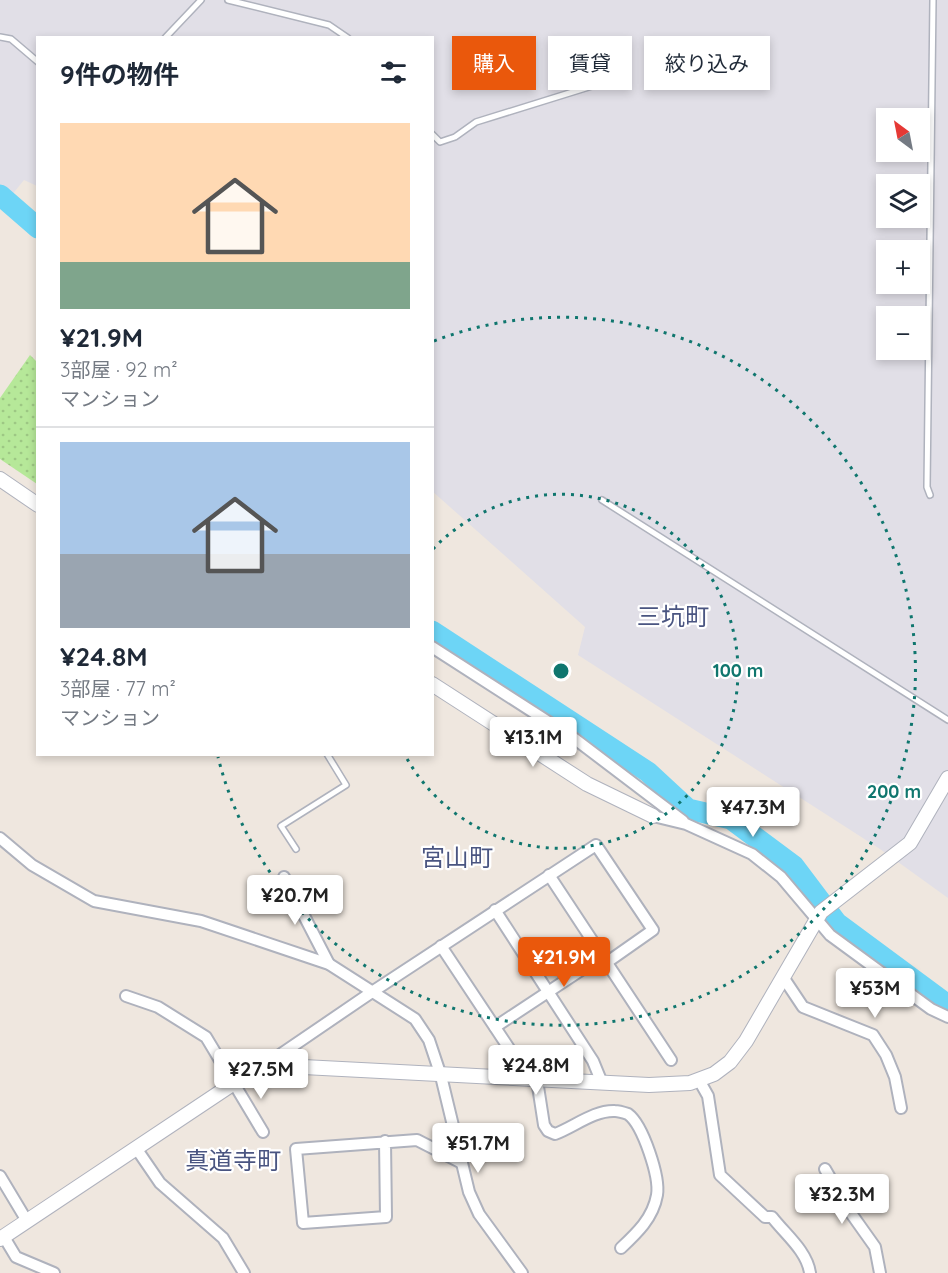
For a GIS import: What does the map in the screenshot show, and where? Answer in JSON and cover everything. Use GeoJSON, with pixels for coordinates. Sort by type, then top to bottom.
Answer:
{"type":"FeatureCollection","features":[{"type":"Feature","properties":{"kind":"street"},"geometry":{"type":"LineString","coordinates":[[0,479],[36,504]]}},
{"type":"Feature","properties":{"kind":"street"},"geometry":{"type":"LineString","coordinates":[[434,648],[575,739],[686,824]]}},
{"type":"Feature","properties":{"kind":"street"},"geometry":{"type":"LineString","coordinates":[[434,685],[587,784],[653,816],[686,824],[752,854],[781,878],[830,935],[931,1009],[948,1017]]}},
{"type":"Feature","properties":{"kind":"street"},"geometry":{"type":"LineString","coordinates":[[265,1065],[441,1076],[676,1086],[714,1074],[730,1062],[746,1041],[816,919],[837,897],[896,856],[910,843],[948,778]]}},
{"type":"Feature","properties":{"kind":"street"},"geometry":{"type":"LineString","coordinates":[[0,838],[32,866],[94,901],[201,921],[329,964],[415,1019],[429,1040],[441,1076],[469,1192],[479,1214],[520,1273]]}},
{"type":"Feature","properties":{"kind":"street"},"geometry":{"type":"LineString","coordinates":[[54,1273],[41,1271],[16,1257],[2,1238],[596,845],[653,930],[549,991],[495,1027]]}},
{"type":"Feature","properties":{"kind":"street"},"geometry":{"type":"LineString","coordinates":[[549,875],[671,1060]]}},
{"type":"Feature","properties":{"kind":"street"},"geometry":{"type":"LineString","coordinates":[[284,877],[329,964]]}},
{"type":"Feature","properties":{"kind":"street"},"geometry":{"type":"LineString","coordinates":[[495,910],[593,1061],[602,1083]]}},
{"type":"Feature","properties":{"kind":"street"},"geometry":{"type":"LineString","coordinates":[[441,946],[495,1027],[534,1080],[544,1125],[548,1131],[555,1134],[596,1114],[614,1111],[628,1114],[648,1148],[655,1174],[657,1194],[651,1215],[621,1248]]}},
{"type":"Feature","properties":{"kind":"street"},"geometry":{"type":"LineString","coordinates":[[783,977],[803,1007],[873,1035],[886,1055],[895,1077],[901,1108]]}},
{"type":"Feature","properties":{"kind":"street"},"geometry":{"type":"LineString","coordinates":[[126,996],[158,1007],[206,1037],[263,1132]]}},
{"type":"Feature","properties":{"kind":"street"},"geometry":{"type":"LineString","coordinates":[[699,1080],[708,1096],[720,1175],[765,1217],[772,1218],[793,1242],[808,1265],[810,1273]]}},
{"type":"Feature","properties":{"kind":"street"},"geometry":{"type":"LineString","coordinates":[[385,1141],[386,1217],[303,1223],[296,1149],[385,1141],[417,1140],[460,1162]]}},
{"type":"Feature","properties":{"kind":"street"},"geometry":{"type":"LineString","coordinates":[[136,1148],[160,1184],[223,1238],[244,1273]]}},
{"type":"Feature","properties":{"kind":"street"},"geometry":{"type":"LineString","coordinates":[[825,1169],[848,1209],[875,1247],[880,1273]]}},
{"type":"Feature","properties":{"kind":"street"},"geometry":{"type":"LineString","coordinates":[[0,1176],[27,1221]]}},
{"type":"Feature","properties":{"kind":"lane"},"geometry":{"type":"LineString","coordinates":[[167,36],[201,0]]}},
{"type":"Feature","properties":{"kind":"lane"},"geometry":{"type":"LineString","coordinates":[[228,0],[329,25],[345,36]]}},
{"type":"Feature","properties":{"kind":"lane"},"geometry":{"type":"LineString","coordinates":[[930,495],[927,487],[933,0]]}},
{"type":"Feature","properties":{"kind":"lane"},"geometry":{"type":"LineString","coordinates":[[0,37],[11,39],[36,60]]}},
{"type":"Feature","properties":{"kind":"lane"},"geometry":{"type":"LineString","coordinates":[[434,136],[440,142],[455,137],[476,122],[579,90]]}},
{"type":"Feature","properties":{"kind":"lane"},"geometry":{"type":"LineString","coordinates":[[602,500],[948,720]]}},
{"type":"Feature","properties":{"kind":"lane"},"geometry":{"type":"LineString","coordinates":[[296,849],[281,826],[346,785],[328,756]]}},
{"type":"Feature","properties":{"kind":"shaded area"},"geometry":{"type":"Polygon","coordinates":[[[0,0],[948,0],[948,898],[880,849],[578,655],[585,627],[434,493],[434,36],[36,36],[36,186],[24,180],[11,196],[0,186],[0,0]]]}},
{"type":"Feature","properties":{"kind":"green space"},"geometry":{"type":"Polygon","coordinates":[[[30,355],[36,361],[36,483],[0,459],[0,398],[30,355]]]}},
{"type":"Feature","properties":{"kind":"waterway"},"geometry":{"type":"LineString","coordinates":[[0,195],[36,226]]}},
{"type":"Feature","properties":{"kind":"waterway"},"geometry":{"type":"LineString","coordinates":[[434,632],[648,772],[688,809],[731,819],[794,866],[837,923],[948,1005]]}},
{"type":"Feature","properties":{"kind":"district","name":"三坑町"},"geometry":{"type":"Point","coordinates":[673,617]}},
{"type":"Feature","properties":{"kind":"district","name":"宮山町"},"geometry":{"type":"Point","coordinates":[457,858]}},
{"type":"Feature","properties":{"kind":"district","name":"真道寺町"},"geometry":{"type":"Point","coordinates":[233,1161]}}]}
